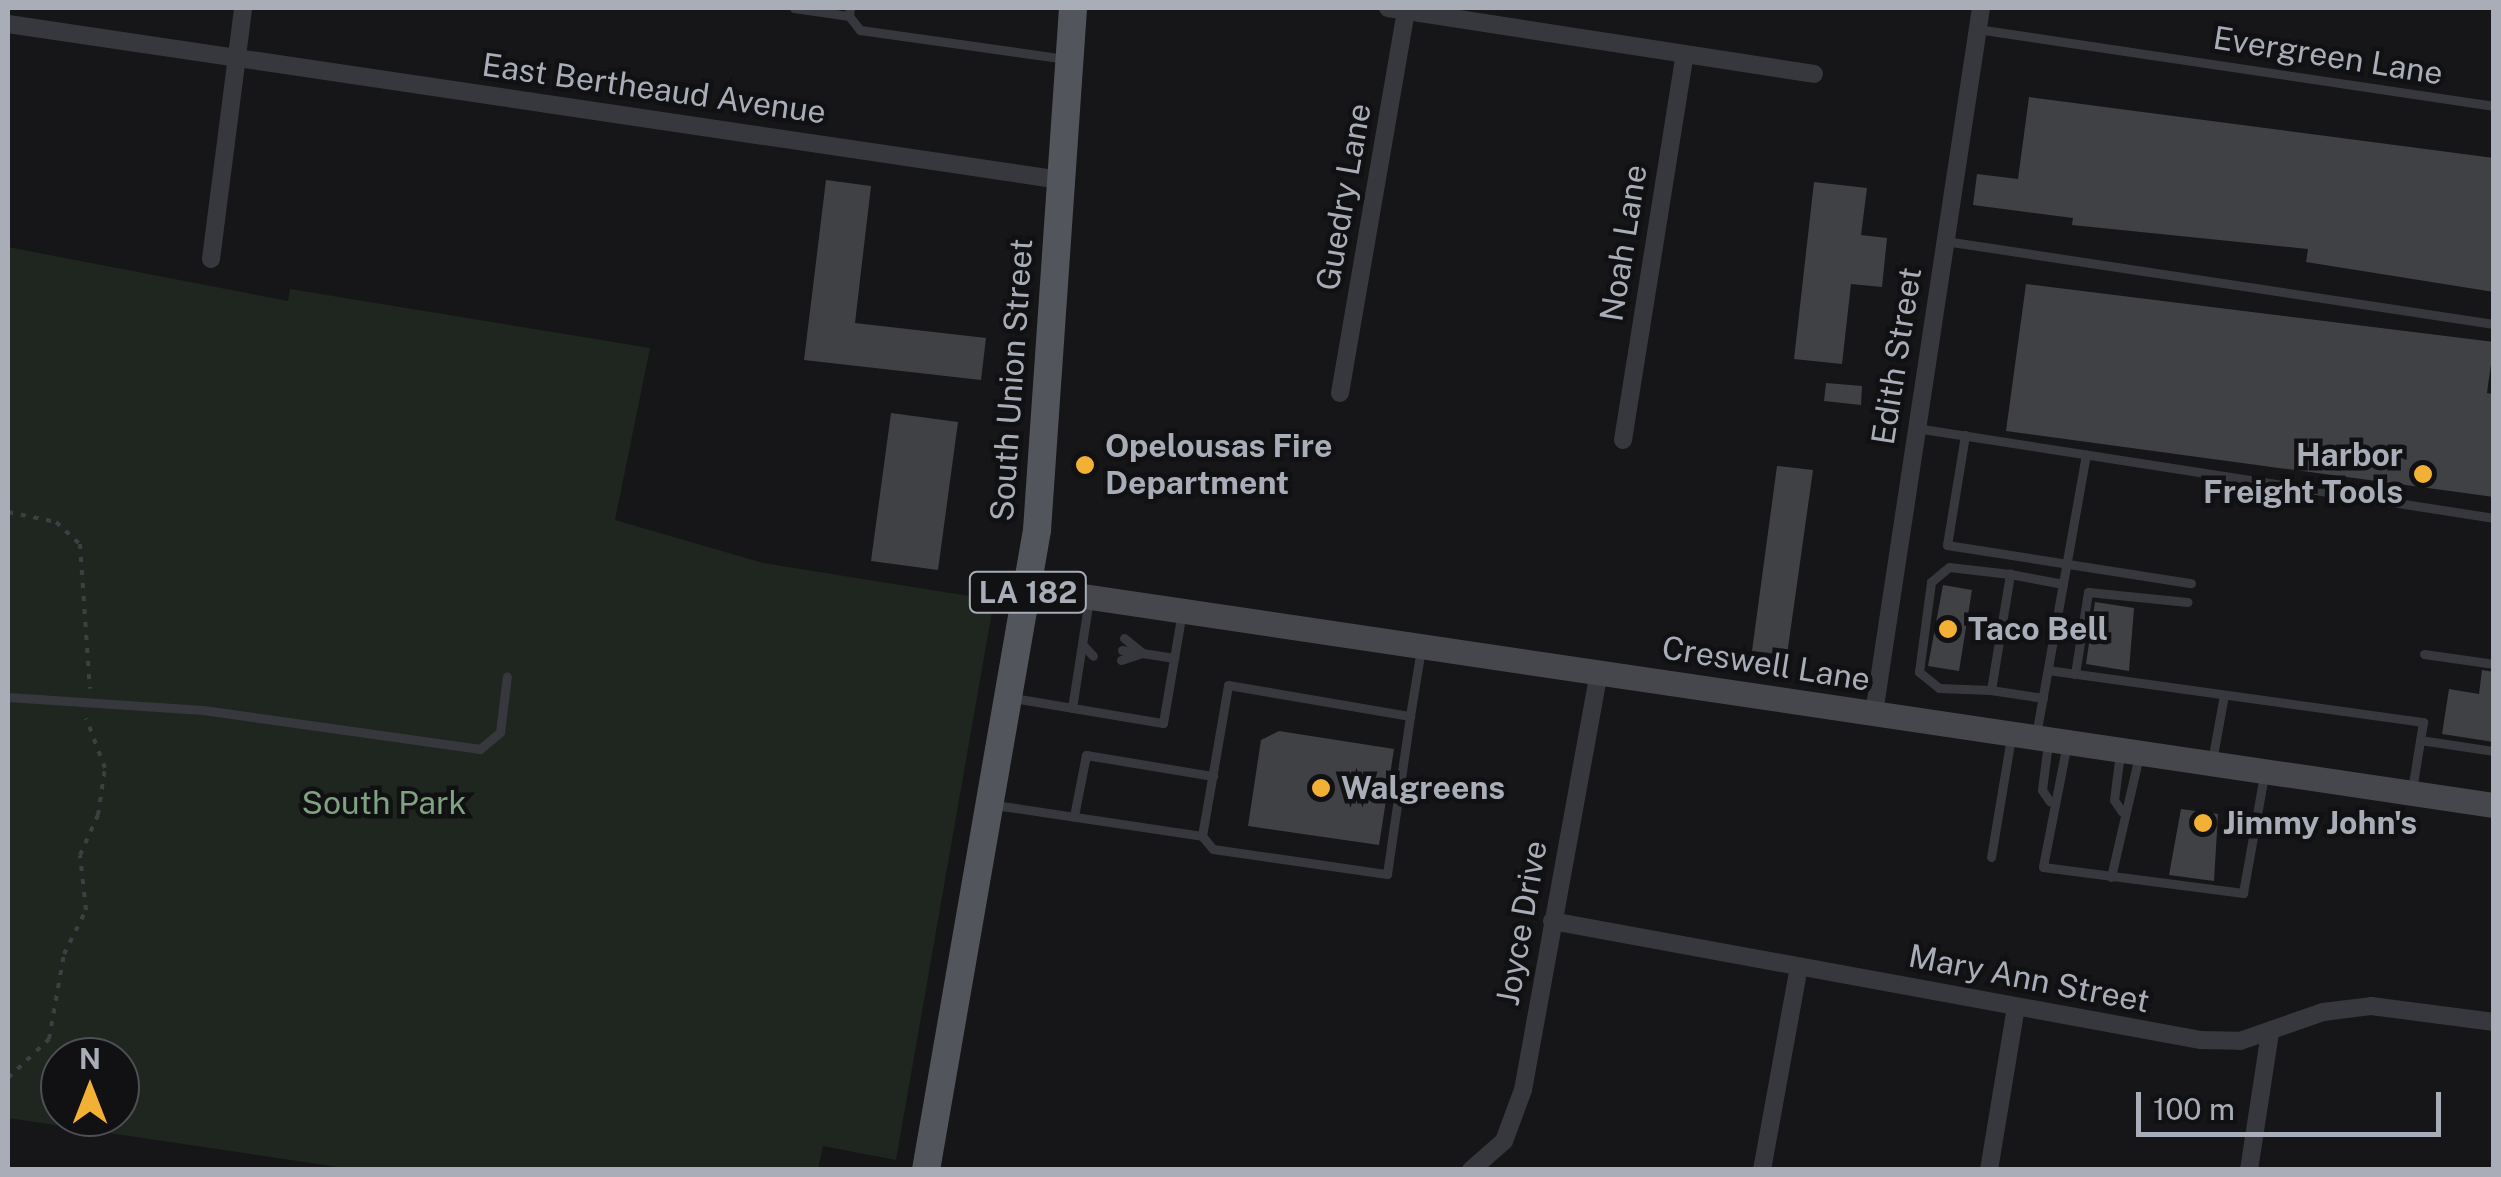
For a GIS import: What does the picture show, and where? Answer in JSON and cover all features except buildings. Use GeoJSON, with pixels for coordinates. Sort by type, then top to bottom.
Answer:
{"type":"FeatureCollection","features":[{"type":"Feature","properties":{"kind":"main road","name":"South Union Street"},"geometry":{"type":"LineString","coordinates":[[926,1170],[1029,588],[1074,8]]}},
{"type":"Feature","properties":{"kind":"main road","name":"Creswell Lane"},"geometry":{"type":"LineString","coordinates":[[1029,588],[2494,805]]}},
{"type":"Feature","properties":{"kind":"street"},"geometry":{"type":"LineString","coordinates":[[212,259],[240,58],[243,8]]}},
{"type":"Feature","properties":{"kind":"street","name":"Edith Street"},"geometry":{"type":"LineString","coordinates":[[1874,713],[1981,8]]}},
{"type":"Feature","properties":{"kind":"street"},"geometry":{"type":"LineString","coordinates":[[1397,9],[1814,74]]}},
{"type":"Feature","properties":{"kind":"street","name":"Guedry Lane"},"geometry":{"type":"LineString","coordinates":[[1340,393],[1397,9]]}},
{"type":"Feature","properties":{"kind":"street","name":"East Bertheaud Avenue"},"geometry":{"type":"LineString","coordinates":[[8,24],[1060,180]]}},
{"type":"Feature","properties":{"kind":"street","name":"Noah Lane"},"geometry":{"type":"LineString","coordinates":[[1623,440],[1685,54]]}},
{"type":"Feature","properties":{"kind":"street","name":"Joyce Drive"},"geometry":{"type":"LineString","coordinates":[[1472,1170],[1504,1141],[1515,1114],[1599,671]]}},
{"type":"Feature","properties":{"kind":"street","name":"Mary Ann Street"},"geometry":{"type":"LineString","coordinates":[[1552,921],[2201,1040],[2270,1032],[2371,1006],[2494,1022]]}},
{"type":"Feature","properties":{"kind":"street"},"geometry":{"type":"LineString","coordinates":[[1762,1170],[1799,967]]}},
{"type":"Feature","properties":{"kind":"street"},"geometry":{"type":"LineString","coordinates":[[1989,1170],[2016,1007]]}},
{"type":"Feature","properties":{"kind":"street"},"geometry":{"type":"LineString","coordinates":[[2249,1170],[2270,1032]]}},
{"type":"Feature","properties":{"kind":"lane"},"geometry":{"type":"LineString","coordinates":[[794,8],[850,12],[860,30],[1071,60]]}},
{"type":"Feature","properties":{"kind":"lane","name":"Evergreen Lane"},"geometry":{"type":"LineString","coordinates":[[1978,29],[2494,106]]}},
{"type":"Feature","properties":{"kind":"lane"},"geometry":{"type":"LineString","coordinates":[[1944,241],[2494,324]]}},
{"type":"Feature","properties":{"kind":"lane"},"geometry":{"type":"LineString","coordinates":[[1916,428],[2494,518]]}},
{"type":"Feature","properties":{"kind":"lane"},"geometry":{"type":"LineString","coordinates":[[1965,435],[1947,545],[2191,583]]}},
{"type":"Feature","properties":{"kind":"lane"},"geometry":{"type":"LineString","coordinates":[[2050,802],[2042,790],[2043,698],[2086,454]]}},
{"type":"Feature","properties":{"kind":"lane"},"geometry":{"type":"LineString","coordinates":[[2043,698],[1991,690],[1954,690],[1923,680],[1929,598],[1942,568],[2010,574],[2062,584]]}},
{"type":"Feature","properties":{"kind":"lane"},"geometry":{"type":"LineString","coordinates":[[1991,690],[2010,574]]}},
{"type":"Feature","properties":{"kind":"lane"},"geometry":{"type":"LineString","coordinates":[[2075,674],[2088,592],[2188,602]]}},
{"type":"Feature","properties":{"kind":"lane"},"geometry":{"type":"LineString","coordinates":[[1072,708],[1089,597]]}},
{"type":"Feature","properties":{"kind":"lane"},"geometry":{"type":"LineString","coordinates":[[1010,698],[1163,723],[1182,611]]}},
{"type":"Feature","properties":{"kind":"lane"},"geometry":{"type":"LineString","coordinates":[[1082,644],[1097,635]]}},
{"type":"Feature","properties":{"kind":"lane"},"geometry":{"type":"LineString","coordinates":[[1124,638],[1143,654]]}},
{"type":"Feature","properties":{"kind":"lane"},"geometry":{"type":"LineString","coordinates":[[1082,644],[1094,652]]}},
{"type":"Feature","properties":{"kind":"lane"},"geometry":{"type":"LineString","coordinates":[[992,804],[1202,836],[1213,848],[1387,874],[1421,648]]}},
{"type":"Feature","properties":{"kind":"lane"},"geometry":{"type":"LineString","coordinates":[[2424,654],[2494,664]]}},
{"type":"Feature","properties":{"kind":"lane"},"geometry":{"type":"LineString","coordinates":[[1122,655],[1174,658]]}},
{"type":"Feature","properties":{"kind":"lane"},"geometry":{"type":"LineString","coordinates":[[2048,670],[2422,722],[2412,793]]}},
{"type":"Feature","properties":{"kind":"lane"},"geometry":{"type":"LineString","coordinates":[[8,697],[87,706],[203,710],[480,749],[500,732],[508,676]]}},
{"type":"Feature","properties":{"kind":"lane"},"geometry":{"type":"LineString","coordinates":[[1202,836],[1228,686],[1410,716]]}},
{"type":"Feature","properties":{"kind":"lane"},"geometry":{"type":"LineString","coordinates":[[2212,764],[2224,695]]}},
{"type":"Feature","properties":{"kind":"lane"},"geometry":{"type":"LineString","coordinates":[[2041,739],[2060,792],[2050,802],[2040,864],[2111,877],[2243,893],[2265,772]]}},
{"type":"Feature","properties":{"kind":"lane"},"geometry":{"type":"LineString","coordinates":[[1991,857],[2041,739]]}},
{"type":"Feature","properties":{"kind":"lane"},"geometry":{"type":"LineString","coordinates":[[2420,740],[2494,751]]}},
{"type":"Feature","properties":{"kind":"lane"},"geometry":{"type":"LineString","coordinates":[[2122,812],[2114,800],[2130,752]]}},
{"type":"Feature","properties":{"kind":"lane"},"geometry":{"type":"LineString","coordinates":[[2111,877],[2122,812],[2132,802],[2130,752]]}},
{"type":"Feature","properties":{"kind":"lane"},"geometry":{"type":"LineString","coordinates":[[1074,816],[1086,755],[1214,776]]}},
{"type":"Feature","properties":{"kind":"path"},"geometry":{"type":"LineString","coordinates":[[8,512],[56,522],[86,557],[87,730],[104,768],[80,855],[86,910],[64,954],[50,1039],[8,1078]]}},
{"type":"Feature","properties":{"kind":"green space","name":"South Park"},"geometry":{"type":"Polygon","coordinates":[[[8,247],[288,301],[290,289],[650,348],[615,520],[763,563],[994,600],[896,1160],[823,1146],[818,1169],[351,1169],[136,1137],[140,1137],[140,1037],[40,1037],[40,1123],[8,1118],[8,247]]]}},
{"type":"Feature","properties":{"kind":"place","name":"Opelousas Fire Department"},"geometry":{"type":"Point","coordinates":[1085,465]}},
{"type":"Feature","properties":{"kind":"place","name":"Harbor Freight Tools"},"geometry":{"type":"Point","coordinates":[2423,474]}},
{"type":"Feature","properties":{"kind":"place","name":"Taco Bell"},"geometry":{"type":"Point","coordinates":[1948,629]}},
{"type":"Feature","properties":{"kind":"place","name":"Walgreens"},"geometry":{"type":"Point","coordinates":[1321,788]}},
{"type":"Feature","properties":{"kind":"place","name":"Jimmy John's"},"geometry":{"type":"Point","coordinates":[2203,823]}}]}
